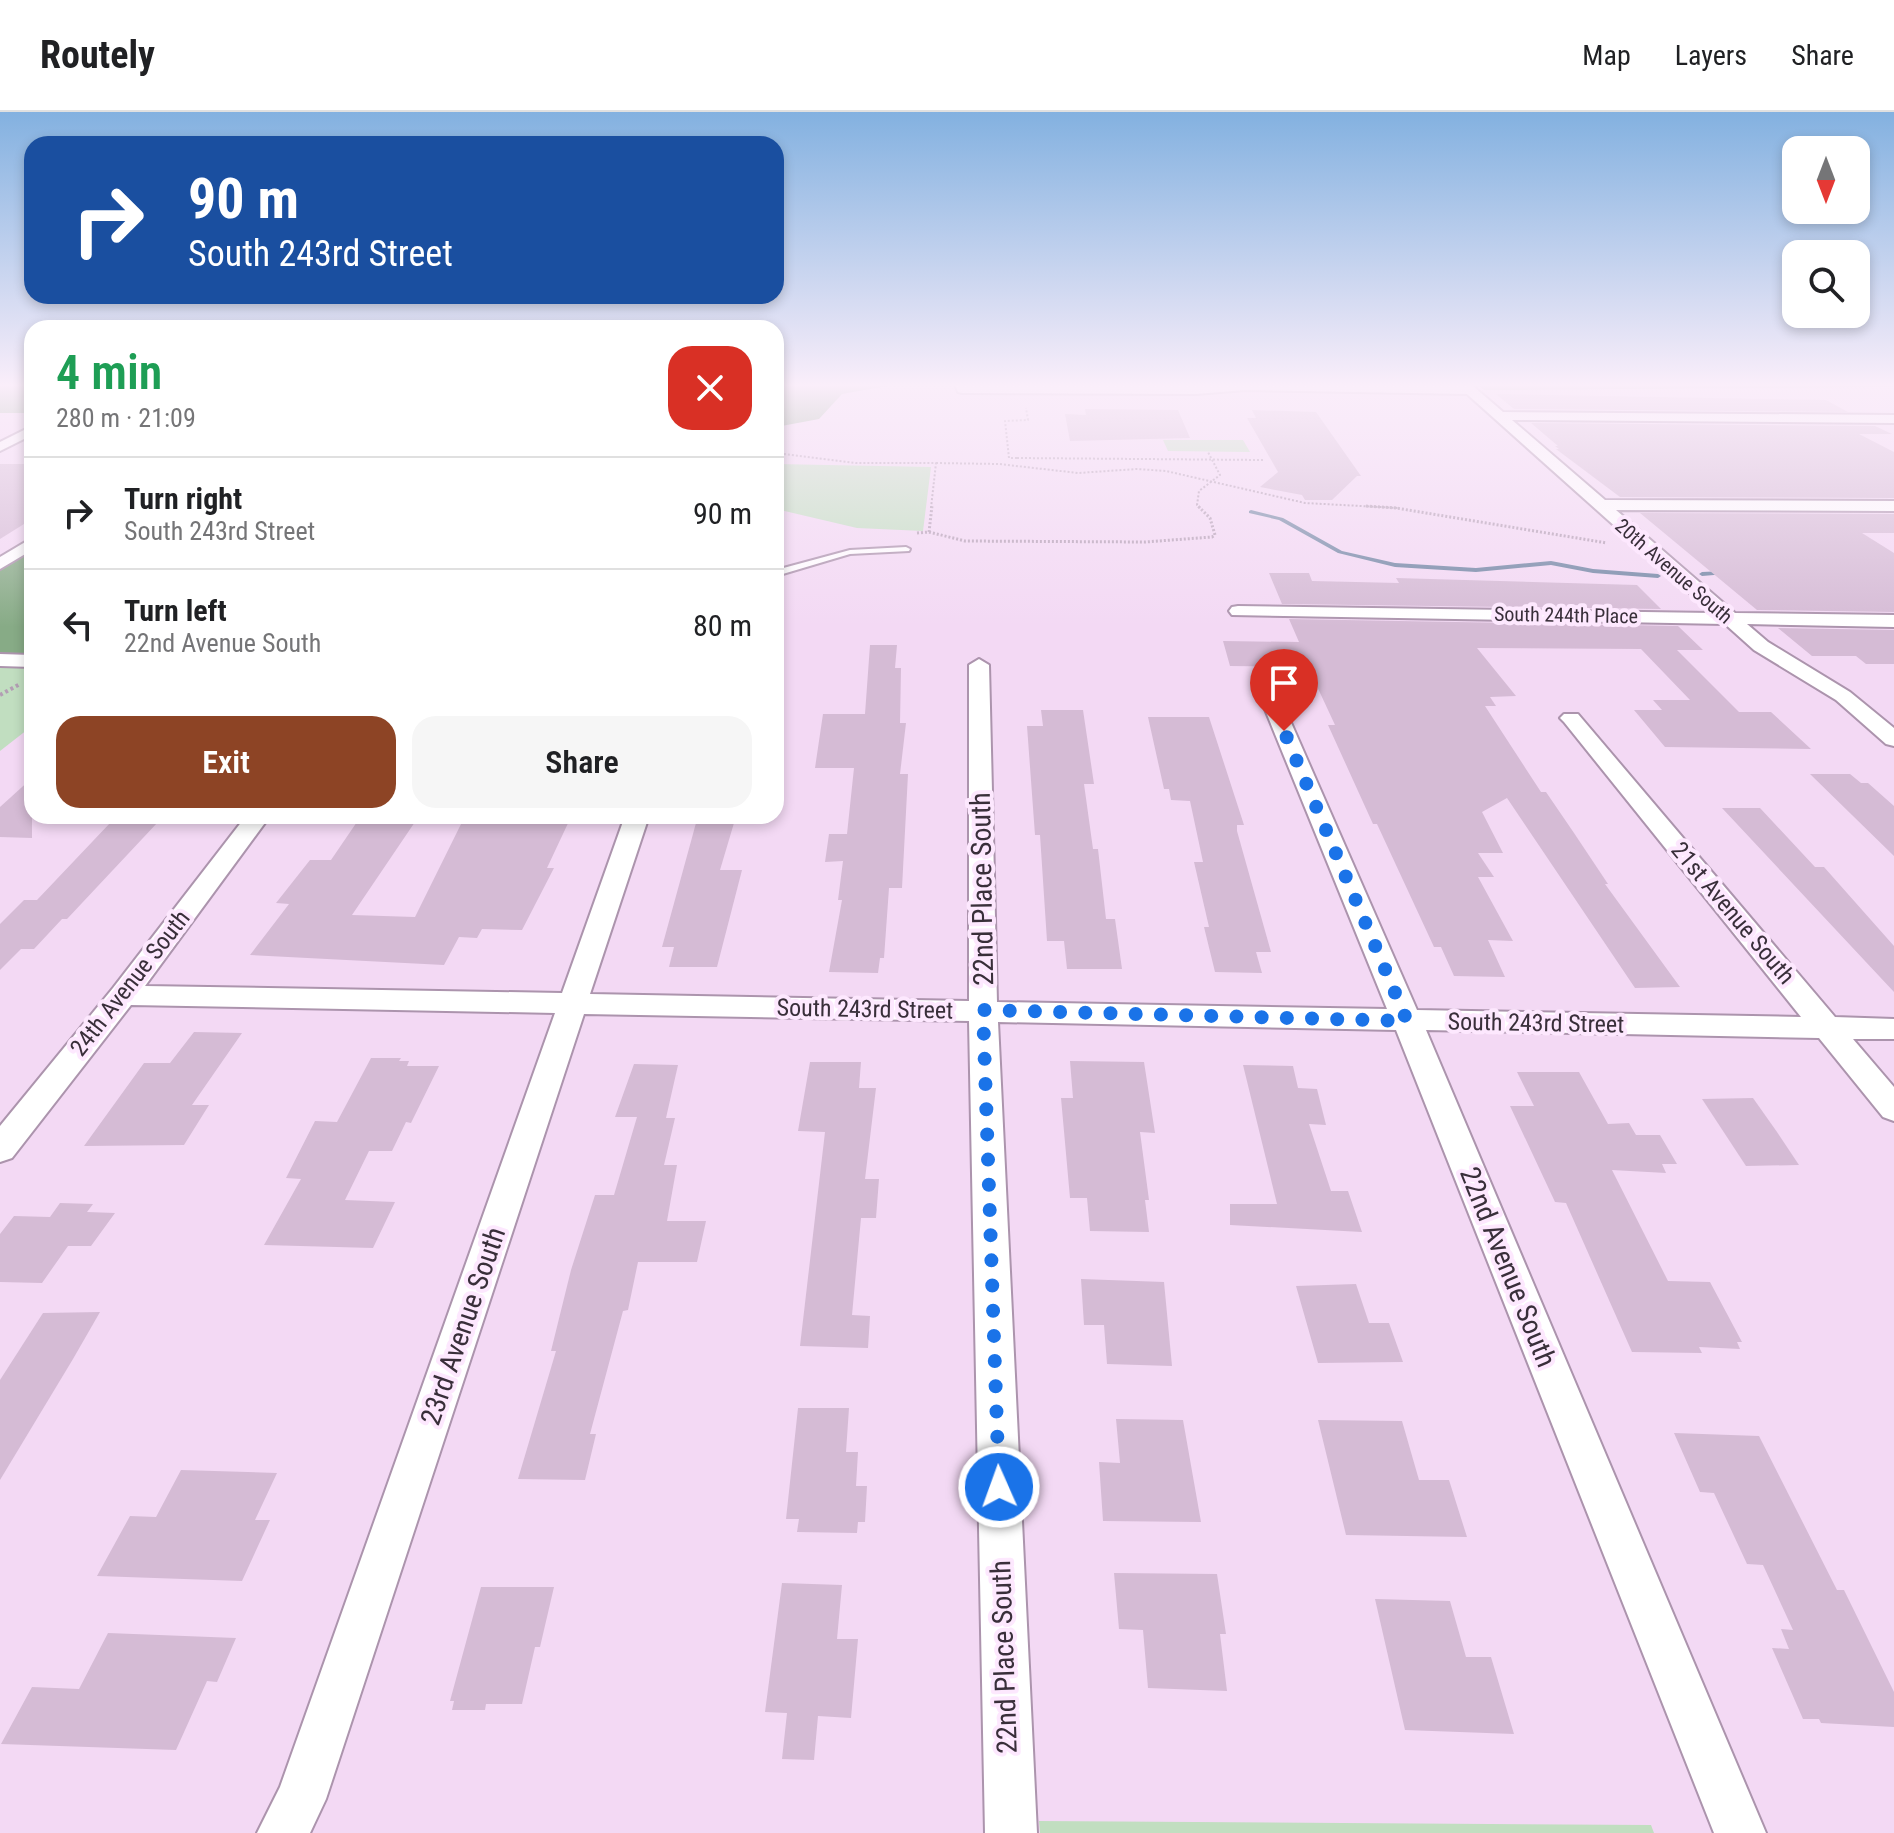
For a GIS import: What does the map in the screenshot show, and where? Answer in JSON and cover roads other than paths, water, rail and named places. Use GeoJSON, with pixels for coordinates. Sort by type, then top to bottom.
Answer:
{"type":"FeatureCollection","features":[{"type":"Feature","properties":{"kind":"street","name":"20th Avenue South"},"geometry":{"type":"LineString","coordinates":[[1556,466],[1726,617],[1778,659],[1843,696],[1894,739]]}},
{"type":"Feature","properties":{"kind":"street"},"geometry":{"type":"LineString","coordinates":[[1734,496],[1750,506]]}},
{"type":"Feature","properties":{"kind":"street"},"geometry":{"type":"LineString","coordinates":[[1598,505],[1894,506]]}},
{"type":"Feature","properties":{"kind":"street"},"geometry":{"type":"LineString","coordinates":[[0,564],[24,548]]}},
{"type":"Feature","properties":{"kind":"street","name":"South 244th Place"},"geometry":{"type":"LineString","coordinates":[[1238,611],[1894,621]]}},
{"type":"Feature","properties":{"kind":"street"},"geometry":{"type":"LineString","coordinates":[[0,660],[24,661]]}},
{"type":"Feature","properties":{"kind":"street","name":"22nd Place South"},"geometry":{"type":"LineString","coordinates":[[979,665],[983,1010],[1011,1833]]}},
{"type":"Feature","properties":{"kind":"street","name":"22nd Avenue South"},"geometry":{"type":"LineString","coordinates":[[1272,702],[1407,1021],[1740,1833]]}},
{"type":"Feature","properties":{"kind":"street","name":"21st Avenue South"},"geometry":{"type":"LineString","coordinates":[[1571,718],[1894,1109]]}},
{"type":"Feature","properties":{"kind":"street","name":"24th Avenue South"},"geometry":{"type":"LineString","coordinates":[[0,1149],[123,995],[252,824]]}},
{"type":"Feature","properties":{"kind":"street","name":"23rd Avenue South"},"geometry":{"type":"LineString","coordinates":[[283,1833],[301,1799],[634,824]]}},
{"type":"Feature","properties":{"kind":"street","name":"South 243rd Street"},"geometry":{"type":"LineString","coordinates":[[123,995],[1894,1029]]}},
{"type":"Feature","properties":{"kind":"lane"},"geometry":{"type":"LineString","coordinates":[[784,571],[850,552],[906,549]]}},
{"type":"Feature","properties":{"kind":"waterway"},"geometry":{"type":"LineString","coordinates":[[1251,512],[1281,519],[1340,552],[1395,565],[1476,570],[1551,563],[1593,571],[1658,576]]}},
{"type":"Feature","properties":{"kind":"waterway"},"geometry":{"type":"LineString","coordinates":[[1702,574],[1724,573]]}}]}
